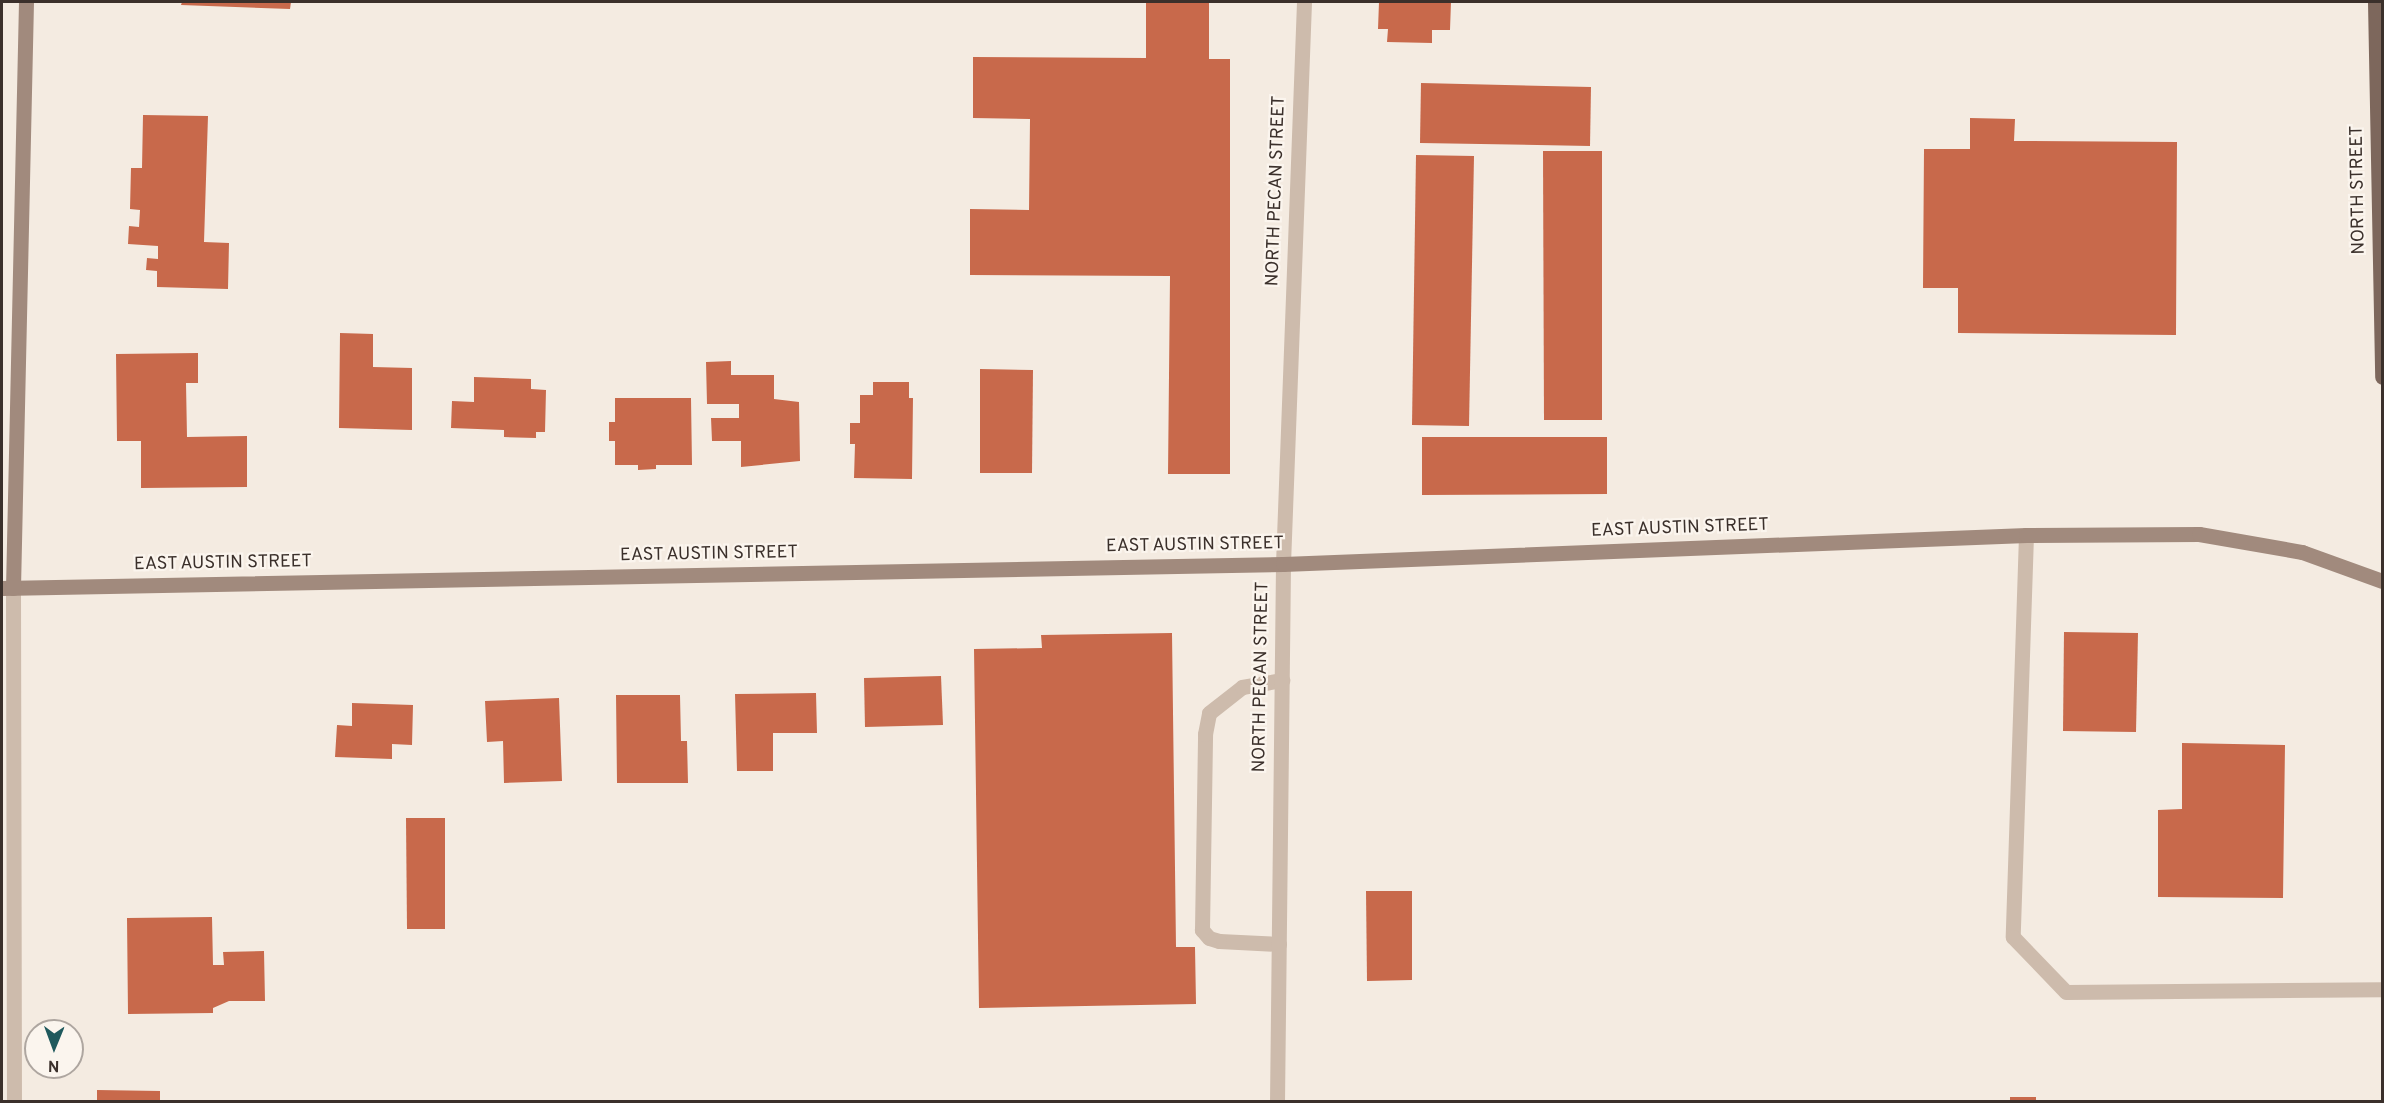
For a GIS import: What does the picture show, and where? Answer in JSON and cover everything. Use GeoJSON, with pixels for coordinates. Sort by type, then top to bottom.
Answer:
{"type":"FeatureCollection","features":[{"type":"Feature","properties":{"kind":"main road"},"geometry":{"type":"LineString","coordinates":[[7,588],[26,2]]}},
{"type":"Feature","properties":{"kind":"main road","name":"NORTH STREET"},"geometry":{"type":"LineString","coordinates":[[2375,2],[2379,28],[2382,377]]}},
{"type":"Feature","properties":{"kind":"main road","name":"EAST AUSTIN STREET"},"geometry":{"type":"LineString","coordinates":[[7,588],[1283,564],[2026,535],[2199,534],[2302,552],[2382,581]]}},
{"type":"Feature","properties":{"kind":"street","name":"NORTH PECAN STREET"},"geometry":{"type":"LineString","coordinates":[[1277,1101],[1283,564],[1304,2]]}},
{"type":"Feature","properties":{"kind":"street"},"geometry":{"type":"LineString","coordinates":[[2026,535],[2013,937],[2066,992],[2382,989]]}},
{"type":"Feature","properties":{"kind":"street"},"geometry":{"type":"LineString","coordinates":[[7,588],[14,1101]]}},
{"type":"Feature","properties":{"kind":"street"},"geometry":{"type":"LineString","coordinates":[[1279,944],[1209,938],[1203,930],[1205,734],[1209,713],[1242,687],[1282,680]]}},
{"type":"Feature","properties":{"kind":"building"},"geometry":{"type":"Polygon","coordinates":[[[182,2],[291,2],[290,9],[181,5],[182,2]]]}},
{"type":"Feature","properties":{"kind":"building"},"geometry":{"type":"Polygon","coordinates":[[[1146,2],[1209,2],[1209,59],[1230,59],[1230,474],[1168,474],[1170,276],[970,275],[970,209],[1029,210],[1030,119],[973,118],[973,57],[1146,58],[1146,2]]]}},
{"type":"Feature","properties":{"kind":"building"},"geometry":{"type":"Polygon","coordinates":[[[1379,2],[1451,2],[1450,30],[1432,30],[1432,43],[1387,42],[1388,29],[1378,29],[1379,2]]]}},
{"type":"Feature","properties":{"kind":"building"},"geometry":{"type":"Polygon","coordinates":[[[1421,83],[1591,87],[1590,146],[1420,143],[1421,83]]]}},
{"type":"Feature","properties":{"kind":"building"},"geometry":{"type":"Polygon","coordinates":[[[143,115],[208,116],[204,242],[229,243],[228,289],[157,287],[157,271],[146,270],[147,258],[158,259],[158,246],[128,244],[129,226],[139,227],[140,210],[130,209],[131,168],[142,168],[143,115]]]}},
{"type":"Feature","properties":{"kind":"building"},"geometry":{"type":"Polygon","coordinates":[[[1970,118],[2015,119],[2014,141],[2177,142],[2176,335],[1958,333],[1958,288],[1923,288],[1924,149],[1970,149],[1970,118]]]}},
{"type":"Feature","properties":{"kind":"building"},"geometry":{"type":"Polygon","coordinates":[[[1543,151],[1602,151],[1602,420],[1544,420],[1543,151]]]}},
{"type":"Feature","properties":{"kind":"building"},"geometry":{"type":"Polygon","coordinates":[[[1416,155],[1474,156],[1469,426],[1412,425],[1416,155]]]}},
{"type":"Feature","properties":{"kind":"building"},"geometry":{"type":"Polygon","coordinates":[[[340,333],[373,334],[373,367],[412,368],[412,430],[339,428],[340,333]]]}},
{"type":"Feature","properties":{"kind":"building"},"geometry":{"type":"Polygon","coordinates":[[[198,353],[198,383],[186,383],[187,437],[247,436],[247,487],[141,488],[141,441],[117,441],[116,354],[198,353]]]}},
{"type":"Feature","properties":{"kind":"building"},"geometry":{"type":"Polygon","coordinates":[[[731,361],[731,375],[774,375],[774,399],[799,402],[800,461],[741,467],[741,441],[712,441],[711,418],[739,418],[739,404],[707,404],[706,362],[731,361]]]}},
{"type":"Feature","properties":{"kind":"building"},"geometry":{"type":"Polygon","coordinates":[[[980,369],[1033,370],[1032,473],[980,473],[980,369]]]}},
{"type":"Feature","properties":{"kind":"building"},"geometry":{"type":"Polygon","coordinates":[[[474,377],[531,379],[531,389],[546,390],[545,432],[536,432],[536,438],[504,437],[504,430],[451,428],[452,401],[474,402],[474,377]]]}},
{"type":"Feature","properties":{"kind":"building"},"geometry":{"type":"Polygon","coordinates":[[[873,382],[909,382],[909,398],[913,398],[912,479],[854,478],[855,444],[850,444],[850,423],[860,423],[860,395],[873,395],[873,382]]]}},
{"type":"Feature","properties":{"kind":"building"},"geometry":{"type":"Polygon","coordinates":[[[615,398],[691,398],[692,465],[656,465],[656,469],[638,470],[638,465],[615,465],[615,441],[609,441],[609,422],[615,422],[615,398]]]}},
{"type":"Feature","properties":{"kind":"building"},"geometry":{"type":"Polygon","coordinates":[[[1422,437],[1607,437],[1607,494],[1422,495],[1422,437]]]}},
{"type":"Feature","properties":{"kind":"building"},"geometry":{"type":"Polygon","coordinates":[[[2064,632],[2138,633],[2136,732],[2063,731],[2064,632]]]}},
{"type":"Feature","properties":{"kind":"building"},"geometry":{"type":"Polygon","coordinates":[[[1172,633],[1176,947],[1195,947],[1196,1004],[979,1008],[974,649],[1042,648],[1041,635],[1172,633]]]}},
{"type":"Feature","properties":{"kind":"building"},"geometry":{"type":"Polygon","coordinates":[[[941,676],[943,725],[865,727],[864,678],[941,676]]]}},
{"type":"Feature","properties":{"kind":"building"},"geometry":{"type":"Polygon","coordinates":[[[816,693],[817,733],[773,733],[773,771],[737,771],[735,694],[816,693]]]}},
{"type":"Feature","properties":{"kind":"building"},"geometry":{"type":"Polygon","coordinates":[[[616,695],[680,695],[681,741],[687,741],[688,783],[617,783],[616,695]]]}},
{"type":"Feature","properties":{"kind":"building"},"geometry":{"type":"Polygon","coordinates":[[[559,698],[562,781],[504,783],[503,741],[487,742],[485,701],[559,698]]]}},
{"type":"Feature","properties":{"kind":"building"},"geometry":{"type":"Polygon","coordinates":[[[352,703],[413,705],[412,745],[392,744],[392,759],[335,757],[337,725],[352,726],[352,703]]]}},
{"type":"Feature","properties":{"kind":"building"},"geometry":{"type":"Polygon","coordinates":[[[2182,743],[2285,745],[2283,898],[2158,897],[2158,810],[2182,809],[2182,743]]]}},
{"type":"Feature","properties":{"kind":"building"},"geometry":{"type":"Polygon","coordinates":[[[406,818],[445,818],[445,929],[407,929],[406,818]]]}},
{"type":"Feature","properties":{"kind":"building"},"geometry":{"type":"Polygon","coordinates":[[[1366,891],[1412,891],[1412,980],[1367,981],[1366,891]]]}},
{"type":"Feature","properties":{"kind":"building"},"geometry":{"type":"Polygon","coordinates":[[[212,917],[213,965],[224,965],[223,952],[264,951],[265,1001],[229,1001],[213,1008],[213,1013],[128,1014],[127,918],[212,917]]]}},
{"type":"Feature","properties":{"kind":"building"},"geometry":{"type":"Polygon","coordinates":[[[97,1090],[160,1091],[160,1102],[97,1102],[97,1090]]]}},
{"type":"Feature","properties":{"kind":"building"},"geometry":{"type":"Polygon","coordinates":[[[2010,1097],[2036,1097],[2036,1102],[2010,1102],[2010,1097]]]}}]}
